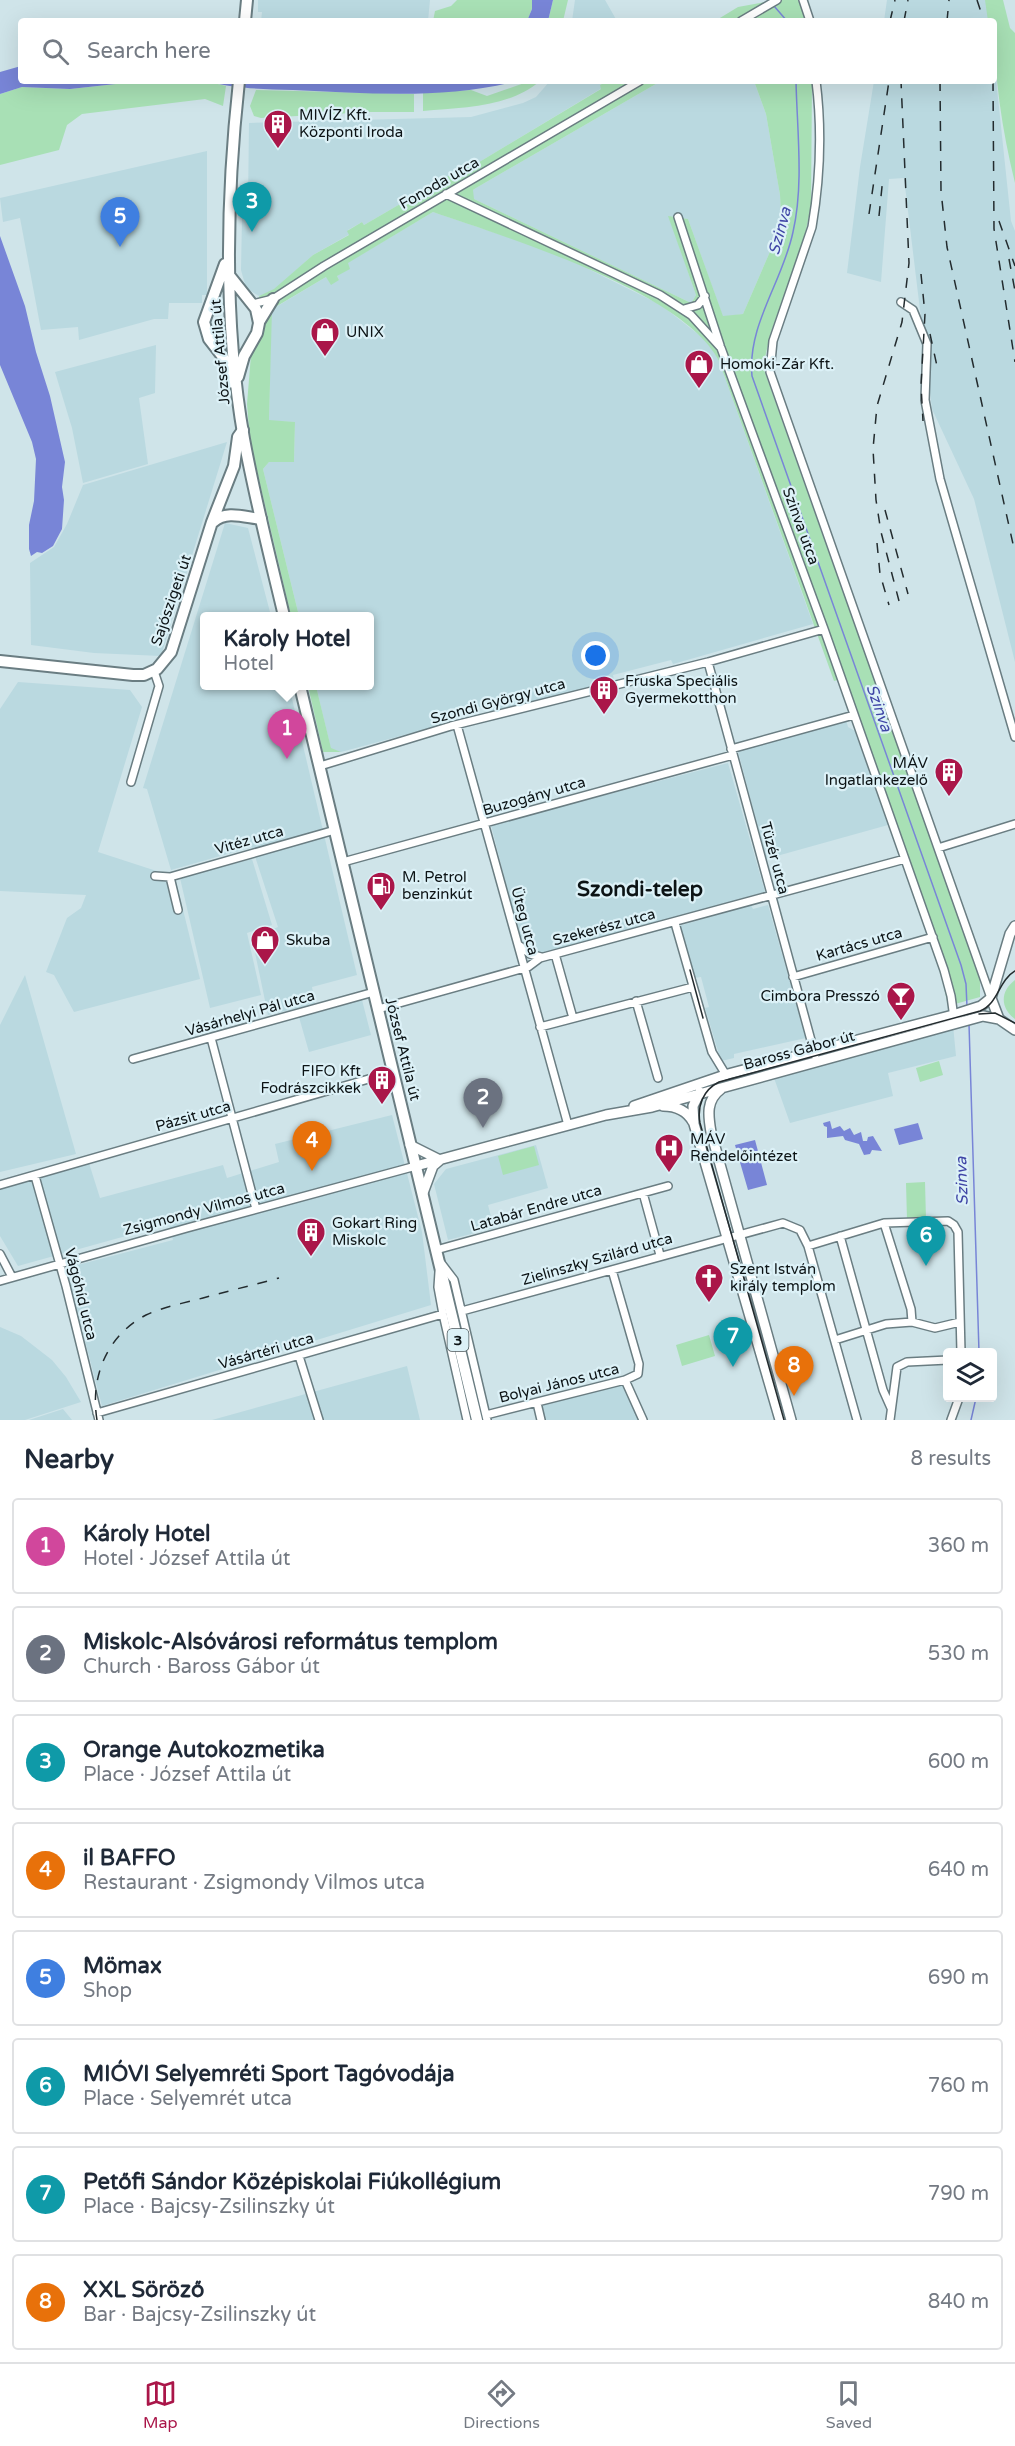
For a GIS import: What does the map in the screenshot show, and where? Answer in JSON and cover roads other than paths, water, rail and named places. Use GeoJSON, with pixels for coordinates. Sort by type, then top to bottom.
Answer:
{"type":"FeatureCollection","features":[{"type":"Feature","properties":{"kind":"main road"},"geometry":{"type":"LineString","coordinates":[[245,18],[247,0]]}},
{"type":"Feature","properties":{"kind":"main road","name":"József Attila út"},"geometry":{"type":"LineString","coordinates":[[239,84],[228,255],[233,350],[243,430],[283,612]]}},
{"type":"Feature","properties":{"kind":"main road"},"geometry":{"type":"LineString","coordinates":[[228,255],[205,316],[205,328],[237,388]]}},
{"type":"Feature","properties":{"kind":"main road"},"geometry":{"type":"LineString","coordinates":[[229,274],[251,303],[259,322]]}},
{"type":"Feature","properties":{"kind":"main road"},"geometry":{"type":"LineString","coordinates":[[210,305],[221,297],[229,295],[242,297],[251,303]]}},
{"type":"Feature","properties":{"kind":"main road"},"geometry":{"type":"LineString","coordinates":[[237,388],[244,356],[257,333],[259,322],[273,299]]}},
{"type":"Feature","properties":{"kind":"main road"},"geometry":{"type":"LineString","coordinates":[[218,349],[233,350],[251,344]]}},
{"type":"Feature","properties":{"kind":"main road","name":"Sajószigeti út"},"geometry":{"type":"LineString","coordinates":[[154,672],[165,662],[174,645],[212,522],[236,460],[238,438],[243,430]]}},
{"type":"Feature","properties":{"kind":"main road"},"geometry":{"type":"LineString","coordinates":[[224,495],[226,507],[232,514]]}},
{"type":"Feature","properties":{"kind":"main road"},"geometry":{"type":"LineString","coordinates":[[212,522],[232,514],[261,519]]}},
{"type":"Feature","properties":{"kind":"main road"},"geometry":{"type":"LineString","coordinates":[[0,661],[133,675],[154,672]]}},
{"type":"Feature","properties":{"kind":"main road","name":"József Attila út"},"geometry":{"type":"LineString","coordinates":[[301,690],[410,1145],[483,1418]]}},
{"type":"Feature","properties":{"kind":"street"},"geometry":{"type":"LineString","coordinates":[[746,18],[777,0]]}},
{"type":"Feature","properties":{"kind":"street"},"geometry":{"type":"LineString","coordinates":[[803,0],[809,18]]}},
{"type":"Feature","properties":{"kind":"street","name":"Fonoda utca"},"geometry":{"type":"LineString","coordinates":[[251,303],[273,299],[302,279],[635,84]]}},
{"type":"Feature","properties":{"kind":"street","name":"Szinva utca"},"geometry":{"type":"LineString","coordinates":[[816,84],[819,118],[815,209],[812,227],[773,341],[770,365],[772,379],[991,998]]}},
{"type":"Feature","properties":{"kind":"street","name":"Szinva utca"},"geometry":{"type":"LineString","coordinates":[[446,194],[660,295],[684,309],[698,321],[721,348],[824,629],[933,938],[947,981],[954,1019]]}},
{"type":"Feature","properties":{"kind":"street"},"geometry":{"type":"LineString","coordinates":[[678,217],[721,348]]}},
{"type":"Feature","properties":{"kind":"street"},"geometry":{"type":"LineString","coordinates":[[684,309],[698,305],[705,296]]}},
{"type":"Feature","properties":{"kind":"street"},"geometry":{"type":"LineString","coordinates":[[901,302],[913,310],[927,344],[925,400],[937,470],[1015,737]]}},
{"type":"Feature","properties":{"kind":"street","name":"Szondi György utca"},"geometry":{"type":"LineString","coordinates":[[320,766],[457,725],[708,662],[824,629]]}},
{"type":"Feature","properties":{"kind":"street","name":"Tüzér utca"},"geometry":{"type":"LineString","coordinates":[[708,662],[815,1056]]}},
{"type":"Feature","properties":{"kind":"street"},"geometry":{"type":"LineString","coordinates":[[130,782],[159,686],[154,672]]}},
{"type":"Feature","properties":{"kind":"street","name":"Buzogány utca"},"geometry":{"type":"LineString","coordinates":[[343,862],[484,824],[854,715]]}},
{"type":"Feature","properties":{"kind":"street","name":"Üteg utca"},"geometry":{"type":"LineString","coordinates":[[457,725],[568,1125]]}},
{"type":"Feature","properties":{"kind":"street"},"geometry":{"type":"LineString","coordinates":[[938,848],[1015,824]]}},
{"type":"Feature","properties":{"kind":"street","name":"Vitéz utca"},"geometry":{"type":"LineString","coordinates":[[155,876],[170,877],[335,830]]}},
{"type":"Feature","properties":{"kind":"street","name":"Szekerész utca"},"geometry":{"type":"LineString","coordinates":[[378,1009],[524,969],[536,960],[552,955],[905,859]]}},
{"type":"Feature","properties":{"kind":"street"},"geometry":{"type":"LineString","coordinates":[[170,877],[178,910]]}},
{"type":"Feature","properties":{"kind":"street"},"geometry":{"type":"LineString","coordinates":[[675,923],[714,1057],[726,1075]]}},
{"type":"Feature","properties":{"kind":"street"},"geometry":{"type":"LineString","coordinates":[[1015,926],[1010,934],[991,998],[999,1019],[1015,1030]]}},
{"type":"Feature","properties":{"kind":"street","name":"Szekerész utca"},"geometry":{"type":"LineString","coordinates":[[516,938],[521,948],[527,953],[538,956],[552,955]]}},
{"type":"Feature","properties":{"kind":"street","name":"Kartács utca"},"geometry":{"type":"LineString","coordinates":[[793,977],[933,938]]}},
{"type":"Feature","properties":{"kind":"street"},"geometry":{"type":"LineString","coordinates":[[552,955],[573,1018]]}},
{"type":"Feature","properties":{"kind":"street"},"geometry":{"type":"LineString","coordinates":[[540,1027],[693,987]]}},
{"type":"Feature","properties":{"kind":"street","name":"Vásárhelyi Pál utca"},"geometry":{"type":"LineString","coordinates":[[133,1059],[374,992]]}},
{"type":"Feature","properties":{"kind":"street","name":"Baross Gábor út"},"geometry":{"type":"LineString","coordinates":[[416,1166],[606,1115],[715,1078],[815,1056],[982,1011],[991,998]]}},
{"type":"Feature","properties":{"kind":"street"},"geometry":{"type":"LineString","coordinates":[[636,1001],[658,1078]]}},
{"type":"Feature","properties":{"kind":"street","name":"Baross Gábor út"},"geometry":{"type":"LineString","coordinates":[[982,1011],[999,1019]]}},
{"type":"Feature","properties":{"kind":"street"},"geometry":{"type":"LineString","coordinates":[[211,1038],[256,1209]]}},
{"type":"Feature","properties":{"kind":"street","name":"Baross Gábor út"},"geometry":{"type":"LineString","coordinates":[[606,1115],[693,1097],[815,1056]]}},
{"type":"Feature","properties":{"kind":"street","name":"Pázsit utca"},"geometry":{"type":"LineString","coordinates":[[0,1185],[393,1072]]}},
{"type":"Feature","properties":{"kind":"street"},"geometry":{"type":"LineString","coordinates":[[669,1094],[693,1097],[715,1078]]}},
{"type":"Feature","properties":{"kind":"street"},"geometry":{"type":"LineString","coordinates":[[726,1086],[715,1093],[710,1102],[708,1115],[711,1132],[791,1420]]}},
{"type":"Feature","properties":{"kind":"street"},"geometry":{"type":"LineString","coordinates":[[693,1097],[711,1132]]}},
{"type":"Feature","properties":{"kind":"street"},"geometry":{"type":"LineString","coordinates":[[693,1097],[694,1124],[780,1420]]}},
{"type":"Feature","properties":{"kind":"street"},"geometry":{"type":"LineString","coordinates":[[654,1106],[678,1108],[688,1114],[694,1124]]}},
{"type":"Feature","properties":{"kind":"street"},"geometry":{"type":"LineString","coordinates":[[410,1145],[440,1160],[433,1166],[423,1193]]}},
{"type":"Feature","properties":{"kind":"street","name":"Zsigmondy Vilmos utca"},"geometry":{"type":"LineString","coordinates":[[0,1281],[416,1166]]}},
{"type":"Feature","properties":{"kind":"street","name":"Vágóhíd utca"},"geometry":{"type":"LineString","coordinates":[[35,1176],[60,1263],[98,1416]]}},
{"type":"Feature","properties":{"kind":"street","name":"Latabár Endre utca"},"geometry":{"type":"LineString","coordinates":[[438,1256],[668,1186]]}},
{"type":"Feature","properties":{"kind":"street"},"geometry":{"type":"LineString","coordinates":[[643,1192],[660,1256]]}},
{"type":"Feature","properties":{"kind":"street"},"geometry":{"type":"LineString","coordinates":[[857,1420],[808,1246],[884,1223],[948,1221],[958,1232],[962,1348]]}},
{"type":"Feature","properties":{"kind":"street","name":"Zielinszky Szilárd utca"},"geometry":{"type":"LineString","coordinates":[[462,1311],[783,1223],[800,1230],[808,1246]]}},
{"type":"Feature","properties":{"kind":"street"},"geometry":{"type":"LineString","coordinates":[[884,1223],[911,1309],[912,1322]]}},
{"type":"Feature","properties":{"kind":"street"},"geometry":{"type":"LineString","coordinates":[[840,1236],[883,1390],[891,1408]]}},
{"type":"Feature","properties":{"kind":"street"},"geometry":{"type":"LineString","coordinates":[[0,1254],[12,1277]]}},
{"type":"Feature","properties":{"kind":"street"},"geometry":{"type":"LineString","coordinates":[[438,1256],[454,1280],[483,1418]]}},
{"type":"Feature","properties":{"kind":"street"},"geometry":{"type":"LineString","coordinates":[[438,1256],[438,1287],[467,1420]]}},
{"type":"Feature","properties":{"kind":"street","name":"Bolyai János utca"},"geometry":{"type":"LineString","coordinates":[[483,1418],[625,1380],[638,1374],[639,1364],[612,1270]]}},
{"type":"Feature","properties":{"kind":"street","name":"Vásártéri utca"},"geometry":{"type":"LineString","coordinates":[[98,1416],[443,1314]]}},
{"type":"Feature","properties":{"kind":"street"},"geometry":{"type":"LineString","coordinates":[[835,1340],[886,1324],[912,1322],[935,1328],[960,1322]]}},
{"type":"Feature","properties":{"kind":"street"},"geometry":{"type":"LineString","coordinates":[[299,1356],[319,1420]]}},
{"type":"Feature","properties":{"kind":"street"},"geometry":{"type":"LineString","coordinates":[[890,1420],[897,1367],[908,1362],[943,1360]]}},
{"type":"Feature","properties":{"kind":"street"},"geometry":{"type":"LineString","coordinates":[[625,1380],[643,1420]]}},
{"type":"Feature","properties":{"kind":"street"},"geometry":{"type":"LineString","coordinates":[[951,1420],[958,1402]]}},
{"type":"Feature","properties":{"kind":"street"},"geometry":{"type":"LineString","coordinates":[[537,1403],[541,1420]]}},
{"type":"Feature","properties":{"kind":"water"},"geometry":{"type":"Polygon","coordinates":[[[532,0],[553,0],[549,18],[528,18],[532,9],[532,0]]]}},
{"type":"Feature","properties":{"kind":"water"},"geometry":{"type":"Polygon","coordinates":[[[18,67],[18,84],[116,84],[70,89],[22,87],[0,94],[0,72],[18,67]]]}},
{"type":"Feature","properties":{"kind":"water"},"geometry":{"type":"Polygon","coordinates":[[[219,84],[503,84],[462,91],[405,94],[219,84]]]}},
{"type":"Feature","properties":{"kind":"water"},"geometry":{"type":"Polygon","coordinates":[[[0,236],[25,306],[50,396],[65,462],[62,487],[64,500],[62,529],[53,546],[42,553],[37,552],[31,556],[29,525],[34,501],[36,459],[32,442],[0,365],[0,236]]]}},
{"type":"Feature","properties":{"kind":"water"},"geometry":{"type":"Polygon","coordinates":[[[830,1121],[832,1129],[840,1126],[844,1131],[850,1128],[854,1135],[861,1132],[863,1141],[873,1136],[882,1151],[872,1150],[870,1154],[864,1155],[859,1144],[845,1140],[843,1136],[827,1138],[827,1127],[823,1123],[830,1121]]]}},
{"type":"Feature","properties":{"kind":"water"},"geometry":{"type":"Polygon","coordinates":[[[918,1123],[923,1139],[899,1145],[894,1129],[918,1123]]]}},
{"type":"Feature","properties":{"kind":"water"},"geometry":{"type":"Polygon","coordinates":[[[755,1140],[767,1185],[748,1190],[735,1145],[755,1140]]]}},
{"type":"Feature","properties":{"kind":"waterway","name":"Szinva"},"geometry":{"type":"LineString","coordinates":[[774,6],[784,18]]}},
{"type":"Feature","properties":{"kind":"waterway","name":"Szinva"},"geometry":{"type":"LineString","coordinates":[[796,84],[799,157],[796,214],[788,250],[755,339],[752,376],[961,965],[966,984],[967,1007]]}},
{"type":"Feature","properties":{"kind":"waterway","name":"Szinva"},"geometry":{"type":"LineString","coordinates":[[969,1024],[979,1348]]}},
{"type":"Feature","properties":{"kind":"waterway","name":"Szinva"},"geometry":{"type":"LineString","coordinates":[[971,1420],[975,1402]]}},
{"type":"Feature","properties":{"kind":"tram line"},"geometry":{"type":"LineString","coordinates":[[690,970],[703,1018]]}},
{"type":"Feature","properties":{"kind":"tram line"},"geometry":{"type":"LineString","coordinates":[[784,1420],[700,1123],[699,1111],[702,1099],[709,1089],[719,1082],[980,1011],[991,1003],[1005,980],[1015,971]]}},
{"type":"Feature","properties":{"kind":"tram line"},"geometry":{"type":"LineString","coordinates":[[979,1014],[995,1013],[1015,1023]]}},
{"type":"Feature","properties":{"kind":"railway"},"geometry":{"type":"LineString","coordinates":[[891,18],[895,0]]}},
{"type":"Feature","properties":{"kind":"railway"},"geometry":{"type":"LineString","coordinates":[[905,18],[908,0]]}},
{"type":"Feature","properties":{"kind":"railway"},"geometry":{"type":"LineString","coordinates":[[947,18],[949,0]]}},
{"type":"Feature","properties":{"kind":"railway"},"geometry":{"type":"LineString","coordinates":[[977,0],[983,18]]}},
{"type":"Feature","properties":{"kind":"railway"},"geometry":{"type":"LineString","coordinates":[[869,214],[889,84]]}},
{"type":"Feature","properties":{"kind":"railway"},"geometry":{"type":"LineString","coordinates":[[899,601],[881,532],[876,500],[873,449],[877,406],[902,322],[909,263],[901,84]]}},
{"type":"Feature","properties":{"kind":"railway"},"geometry":{"type":"LineString","coordinates":[[940,84],[941,191],[947,247],[1015,553]]}},
{"type":"Feature","properties":{"kind":"railway"},"geometry":{"type":"LineString","coordinates":[[993,84],[994,229],[1015,362]]}},
{"type":"Feature","properties":{"kind":"railway"},"geometry":{"type":"LineString","coordinates":[[879,216],[883,177]]}},
{"type":"Feature","properties":{"kind":"railway"},"geometry":{"type":"LineString","coordinates":[[999,221],[1015,266]]}},
{"type":"Feature","properties":{"kind":"railway"},"geometry":{"type":"LineString","coordinates":[[1009,259],[1015,291]]}},
{"type":"Feature","properties":{"kind":"railway"},"geometry":{"type":"LineString","coordinates":[[921,274],[925,314],[921,385],[923,421]]}},
{"type":"Feature","properties":{"kind":"railway"},"geometry":{"type":"LineString","coordinates":[[930,334],[937,366]]}},
{"type":"Feature","properties":{"kind":"railway"},"geometry":{"type":"LineString","coordinates":[[885,510],[908,594]]}},
{"type":"Feature","properties":{"kind":"railway"},"geometry":{"type":"LineString","coordinates":[[877,543],[880,574],[889,605]]}},
{"type":"Feature","properties":{"kind":"railway"},"geometry":{"type":"LineString","coordinates":[[97,1420],[96,1389],[104,1360],[120,1334],[132,1324],[166,1307],[279,1278]]}},
{"type":"Feature","properties":{"kind":"place","name":"MIVÍZ Kft. Központi Iroda"},"geometry":{"type":"Point","coordinates":[278,150]}},
{"type":"Feature","properties":{"kind":"place","name":"Orange Autokozmetika"},"geometry":{"type":"Point","coordinates":[252,232]}},
{"type":"Feature","properties":{"kind":"place","name":"Mömax"},"geometry":{"type":"Point","coordinates":[120,247]}},
{"type":"Feature","properties":{"kind":"place","name":"UNIX"},"geometry":{"type":"Point","coordinates":[325,358]}},
{"type":"Feature","properties":{"kind":"place","name":"Homoki-Zár Kft."},"geometry":{"type":"Point","coordinates":[699,390]}},
{"type":"Feature","properties":{"kind":"place","name":"Fruska Speciális Gyermekotthon"},"geometry":{"type":"Point","coordinates":[604,716]}},
{"type":"Feature","properties":{"kind":"place","name":"Károly Hotel"},"geometry":{"type":"Point","coordinates":[287,759]}},
{"type":"Feature","properties":{"kind":"place","name":"MÁV Ingatlankezelő"},"geometry":{"type":"Point","coordinates":[949,798]}},
{"type":"Feature","properties":{"kind":"place","name":"M. Petrol benzinkút"},"geometry":{"type":"Point","coordinates":[381,912]}},
{"type":"Feature","properties":{"kind":"place","name":"Skuba"},"geometry":{"type":"Point","coordinates":[265,966]}},
{"type":"Feature","properties":{"kind":"place","name":"Cimbora Presszó"},"geometry":{"type":"Point","coordinates":[901,1022]}},
{"type":"Feature","properties":{"kind":"place","name":"FIFO Kft Fodrászcikkek"},"geometry":{"type":"Point","coordinates":[382,1106]}},
{"type":"Feature","properties":{"kind":"place","name":"Miskolc-Alsóvárosi református templom"},"geometry":{"type":"Point","coordinates":[483,1128]}},
{"type":"Feature","properties":{"kind":"place","name":"il BAFFO"},"geometry":{"type":"Point","coordinates":[312,1171]}},
{"type":"Feature","properties":{"kind":"place","name":"MÁV Rendelőintézet"},"geometry":{"type":"Point","coordinates":[669,1174]}},
{"type":"Feature","properties":{"kind":"place","name":"Gokart Ring Miskolc"},"geometry":{"type":"Point","coordinates":[311,1258]}},
{"type":"Feature","properties":{"kind":"place","name":"MIÓVI Selyemréti Sport Tagóvodája"},"geometry":{"type":"Point","coordinates":[926,1266]}},
{"type":"Feature","properties":{"kind":"place","name":"Szent István király templom"},"geometry":{"type":"Point","coordinates":[709,1304]}},
{"type":"Feature","properties":{"kind":"place","name":"Petőfi Sándor Középiskolai Fiúkollégium"},"geometry":{"type":"Point","coordinates":[733,1367]}},
{"type":"Feature","properties":{"kind":"place","name":"XXL Söröző"},"geometry":{"type":"Point","coordinates":[794,1396]}},
{"type":"Feature","properties":{"kind":"district","name":"Szondi-telep"},"geometry":{"type":"Point","coordinates":[640,889]}}]}
